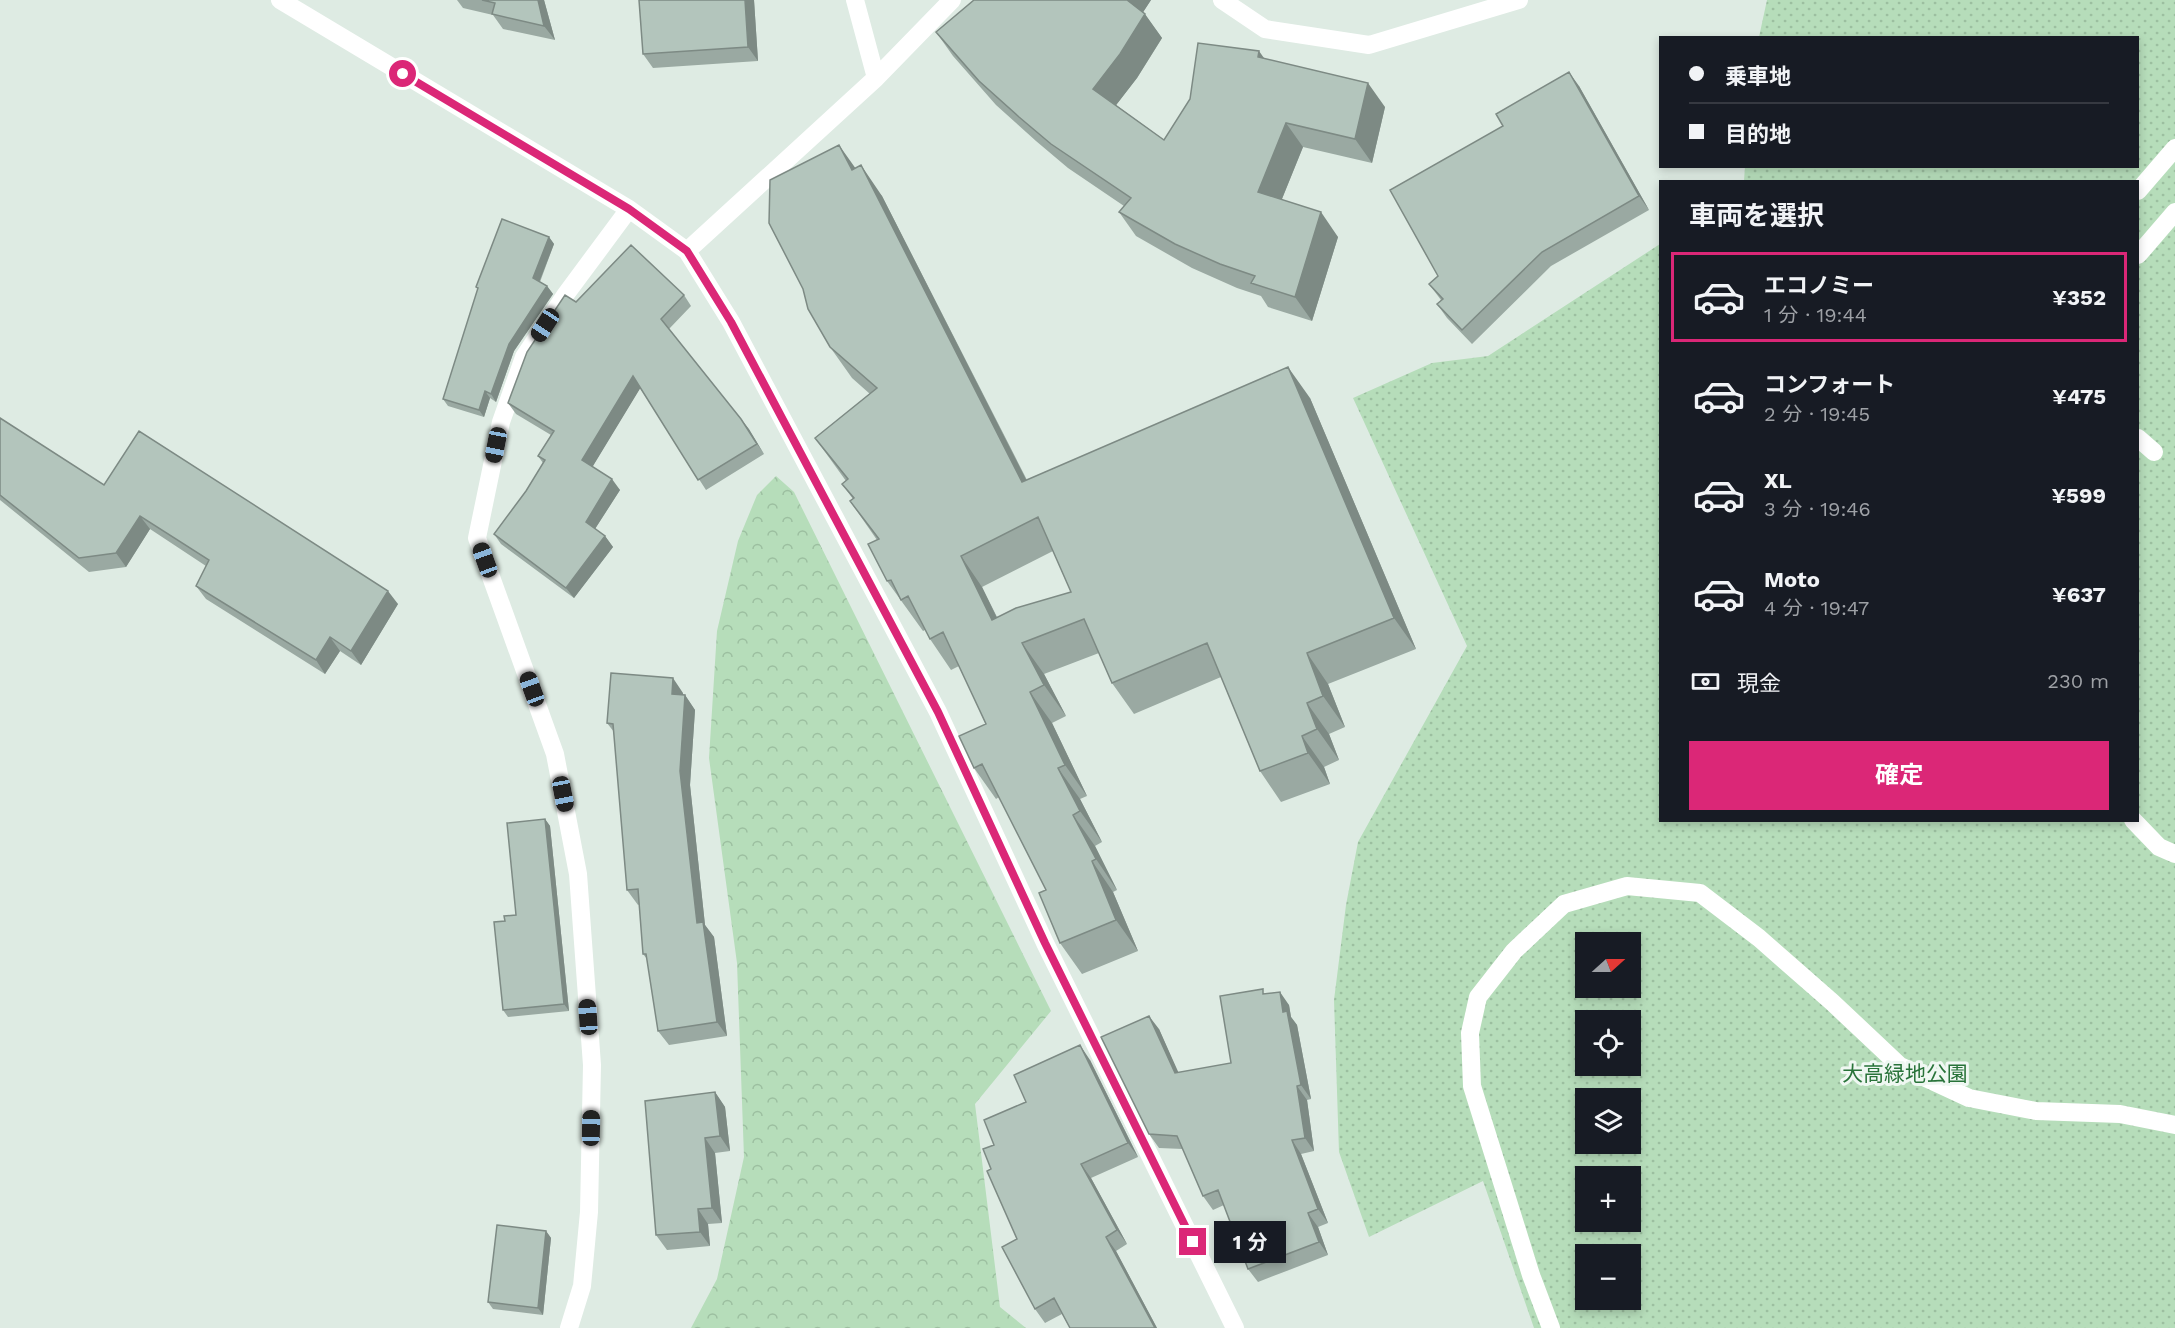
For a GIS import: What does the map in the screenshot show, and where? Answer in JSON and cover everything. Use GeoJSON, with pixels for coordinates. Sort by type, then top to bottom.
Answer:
{"type":"FeatureCollection","features":[{"type":"Feature","properties":{"kind":"street"},"geometry":{"type":"LineString","coordinates":[[280,0],[629,209],[687,251],[731,322],[938,712],[1045,943],[1235,1328]]}},
{"type":"Feature","properties":{"kind":"street"},"geometry":{"type":"LineString","coordinates":[[855,0],[876,78]]}},
{"type":"Feature","properties":{"kind":"street"},"geometry":{"type":"LineString","coordinates":[[687,251],[876,78],[952,0]]}},
{"type":"Feature","properties":{"kind":"street"},"geometry":{"type":"LineString","coordinates":[[1222,0],[1265,29],[1369,45],[1519,0]]}},
{"type":"Feature","properties":{"kind":"street"},"geometry":{"type":"LineString","coordinates":[[2139,190],[2175,148]]}},
{"type":"Feature","properties":{"kind":"street"},"geometry":{"type":"LineString","coordinates":[[569,1328],[582,1286],[589,1212],[592,1065],[578,874],[555,754],[477,538],[501,422],[524,357],[566,294],[629,209]]}},
{"type":"Feature","properties":{"kind":"street"},"geometry":{"type":"LineString","coordinates":[[2139,254],[2175,212]]}},
{"type":"Feature","properties":{"kind":"street"},"geometry":{"type":"LineString","coordinates":[[2139,439],[2154,452]]}},
{"type":"Feature","properties":{"kind":"street"},"geometry":{"type":"LineString","coordinates":[[2135,822],[2159,847],[2175,854]]}},
{"type":"Feature","properties":{"kind":"street"},"geometry":{"type":"LineString","coordinates":[[1551,1328],[1531,1275],[1472,1086],[1470,1034],[1478,997],[1514,951],[1564,904],[1627,886],[1700,893],[1759,938],[1900,1066],[1969,1098],[2036,1111],[2120,1114],[2175,1125]]}},
{"type":"Feature","properties":{"kind":"green space","name":"大高緑地公園"},"geometry":{"type":"Polygon","coordinates":[[[1767,0],[2175,0],[2175,1328],[1534,1328],[1483,1181],[1369,1237],[1339,1152],[1334,1000],[1346,905],[1358,842],[1467,646],[1353,398],[1432,363],[1488,356],[1659,245],[1659,822],[2139,822],[2139,180],[1744,180],[1745,168],[2139,168],[2139,36],[1759,36],[1767,0]]]}},
{"type":"Feature","properties":{"kind":"green space"},"geometry":{"type":"Polygon","coordinates":[[[776,476],[794,492],[1051,1011],[975,1104],[1000,1307],[1026,1328],[691,1328],[717,1279],[744,1157],[737,963],[709,758],[717,631],[738,541],[757,495],[776,476]]]}},
{"type":"Feature","properties":{"kind":"building"},"geometry":{"type":"Polygon","coordinates":[[[482,0],[538,0],[544,26],[492,14],[495,3],[482,0]]]}},
{"type":"Feature","properties":{"kind":"building"},"geometry":{"type":"Polygon","coordinates":[[[639,0],[745,0],[748,47],[643,54],[639,0]]]}},
{"type":"Feature","properties":{"kind":"building"},"geometry":{"type":"Polygon","coordinates":[[[974,0],[1127,0],[1145,14],[1120,54],[1093,89],[1164,140],[1190,99],[1198,43],[1259,51],[1258,57],[1368,83],[1355,139],[1286,123],[1258,192],[1321,212],[1295,297],[1251,283],[1255,276],[1220,264],[1175,244],[1119,212],[1131,198],[1051,144],[1019,117],[979,81],[936,32],[974,0]]]}},
{"type":"Feature","properties":{"kind":"building"},"geometry":{"type":"Polygon","coordinates":[[[1569,72],[1639,196],[1542,252],[1462,330],[1437,304],[1443,299],[1429,284],[1438,276],[1390,190],[1503,126],[1496,114],[1569,72]]]}},
{"type":"Feature","properties":{"kind":"building"},"geometry":{"type":"Polygon","coordinates":[[[839,145],[852,170],[861,165],[1022,482],[1288,367],[1394,618],[1307,653],[1323,696],[1307,703],[1317,729],[1302,736],[1308,753],[1260,771],[1207,643],[1112,683],[1084,619],[1022,643],[1044,685],[1030,692],[1065,765],[1058,768],[1080,811],[1073,815],[1096,859],[1092,861],[1116,920],[1060,943],[1039,893],[1046,890],[982,764],[974,768],[959,736],[986,724],[943,632],[930,639],[908,596],[901,600],[891,580],[887,581],[868,544],[879,539],[850,501],[854,498],[842,484],[848,479],[815,438],[877,388],[830,347],[808,309],[803,289],[769,223],[770,180],[839,145]],[[1038,517],[961,556],[992,620],[1016,608],[1071,592],[1038,517]]]}},
{"type":"Feature","properties":{"kind":"building"},"geometry":{"type":"Polygon","coordinates":[[[502,219],[549,237],[533,278],[547,286],[509,344],[491,394],[485,391],[479,410],[443,399],[478,288],[476,287],[502,219]]]}},
{"type":"Feature","properties":{"kind":"building"},"geometry":{"type":"Polygon","coordinates":[[[631,245],[684,295],[661,319],[741,419],[757,444],[698,480],[633,376],[582,460],[612,479],[586,522],[605,536],[566,588],[494,534],[526,491],[545,460],[538,456],[554,431],[508,403],[527,352],[565,295],[576,302],[631,245]]]}},
{"type":"Feature","properties":{"kind":"building"},"geometry":{"type":"Polygon","coordinates":[[[0,418],[104,485],[139,431],[388,591],[351,651],[330,637],[316,660],[196,586],[209,560],[140,516],[116,553],[79,558],[0,495],[0,418]]]}},
{"type":"Feature","properties":{"kind":"building"},"geometry":{"type":"Polygon","coordinates":[[[611,673],[673,678],[672,694],[685,695],[680,771],[697,923],[703,922],[717,1022],[658,1031],[646,954],[643,954],[638,889],[627,890],[613,724],[607,723],[611,673]]]}},
{"type":"Feature","properties":{"kind":"building"},"geometry":{"type":"Polygon","coordinates":[[[545,819],[564,1004],[503,1010],[494,922],[505,921],[504,916],[516,915],[507,823],[545,819]]]}},
{"type":"Feature","properties":{"kind":"building"},"geometry":{"type":"Polygon","coordinates":[[[1263,989],[1263,994],[1280,992],[1283,1012],[1287,1011],[1301,1085],[1297,1086],[1305,1138],[1292,1140],[1318,1209],[1308,1213],[1319,1242],[1248,1269],[1218,1190],[1203,1196],[1177,1136],[1149,1134],[1101,1037],[1149,1016],[1175,1073],[1231,1063],[1220,996],[1263,989]]]}},
{"type":"Feature","properties":{"kind":"building"},"geometry":{"type":"Polygon","coordinates":[[[1080,1045],[1128,1143],[1081,1164],[1117,1230],[1106,1237],[1155,1328],[1070,1328],[1054,1298],[1035,1309],[1002,1247],[1017,1239],[987,1171],[991,1169],[983,1149],[994,1145],[984,1120],[1026,1102],[1014,1075],[1080,1045]]]}},
{"type":"Feature","properties":{"kind":"building"},"geometry":{"type":"Polygon","coordinates":[[[715,1092],[720,1136],[705,1138],[712,1208],[698,1209],[700,1232],[656,1235],[645,1101],[715,1092]]]}},
{"type":"Feature","properties":{"kind":"building"},"geometry":{"type":"Polygon","coordinates":[[[497,1225],[546,1231],[538,1308],[488,1302],[497,1225]]]}},
{"type":"Feature","properties":{"kind":"route"},"geometry":{"type":"LineString","coordinates":[[403,74],[629,209],[687,251],[731,322],[938,712],[1045,943],[1193,1242]]}}]}
